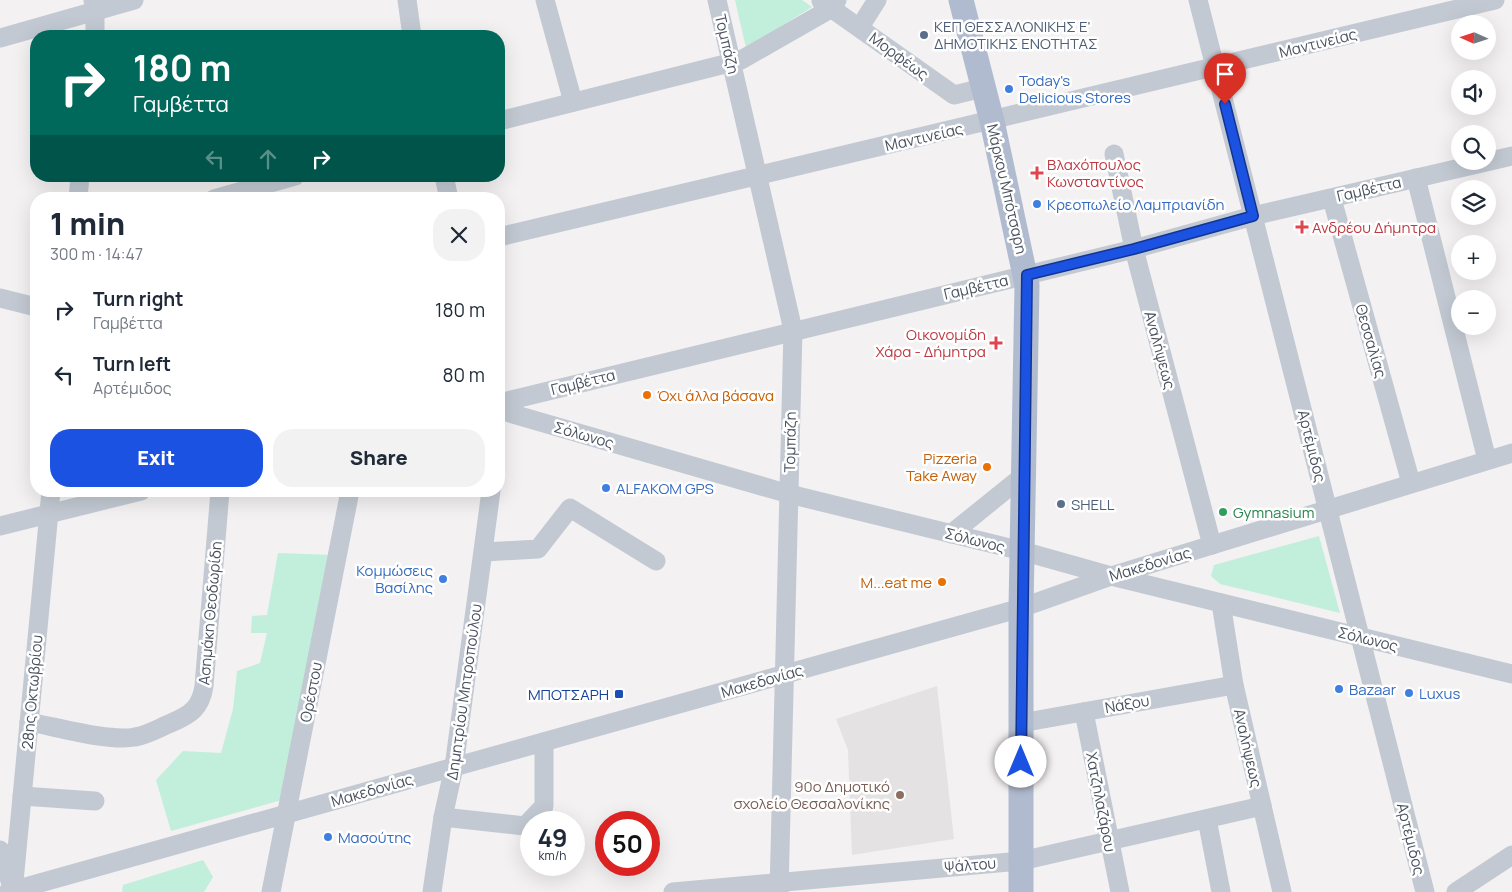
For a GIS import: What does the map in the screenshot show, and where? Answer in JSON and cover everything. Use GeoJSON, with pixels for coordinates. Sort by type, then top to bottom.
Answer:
{"type":"FeatureCollection","features":[{"type":"Feature","properties":{"kind":"main road","name":"Μάρκου Μπότσαρη"},"geometry":{"type":"LineString","coordinates":[[961,0],[992,121],[1027,275],[1021,608],[1020,892]]}},
{"type":"Feature","properties":{"kind":"street"},"geometry":{"type":"LineString","coordinates":[[0,38],[94,6],[134,0]]}},
{"type":"Feature","properties":{"kind":"street"},"geometry":{"type":"LineString","coordinates":[[407,0],[411,30]]}},
{"type":"Feature","properties":{"kind":"street"},"geometry":{"type":"LineString","coordinates":[[544,0],[573,102]]}},
{"type":"Feature","properties":{"kind":"street","name":"Τομπάζη"},"geometry":{"type":"LineString","coordinates":[[717,0],[793,330],[779,887]]}},
{"type":"Feature","properties":{"kind":"street"},"geometry":{"type":"LineString","coordinates":[[860,27],[877,0]]}},
{"type":"Feature","properties":{"kind":"street","name":"Αρτέμιδος"},"geometry":{"type":"LineString","coordinates":[[1198,0],[1425,892]]}},
{"type":"Feature","properties":{"kind":"street","name":"Μαντινείας"},"geometry":{"type":"LineString","coordinates":[[505,236],[1215,68],[1483,1]]}},
{"type":"Feature","properties":{"kind":"street"},"geometry":{"type":"LineString","coordinates":[[505,119],[740,60],[830,3]]}},
{"type":"Feature","properties":{"kind":"street","name":"Μορφέως"},"geometry":{"type":"LineString","coordinates":[[830,3],[954,95],[983,88]]}},
{"type":"Feature","properties":{"kind":"street"},"geometry":{"type":"LineString","coordinates":[[94,6],[95,30]]}},
{"type":"Feature","properties":{"kind":"street","name":"Αναλήψεως"},"geometry":{"type":"LineString","coordinates":[[1114,154],[1134,249],[1212,545]]}},
{"type":"Feature","properties":{"kind":"street","name":"Γαμβέττα"},"geometry":{"type":"LineString","coordinates":[[505,402],[793,330],[1134,249],[1253,216],[1512,156]]}},
{"type":"Feature","properties":{"kind":"street"},"geometry":{"type":"LineString","coordinates":[[1416,178],[1487,460]]}},
{"type":"Feature","properties":{"kind":"street"},"geometry":{"type":"LineString","coordinates":[[239,192],[274,182]]}},
{"type":"Feature","properties":{"kind":"street","name":"Θεσσαλίας"},"geometry":{"type":"LineString","coordinates":[[1332,198],[1411,483]]}},
{"type":"Feature","properties":{"kind":"street"},"geometry":{"type":"LineString","coordinates":[[0,298],[30,306]]}},
{"type":"Feature","properties":{"kind":"street","name":"Σόλωνος"},"geometry":{"type":"LineString","coordinates":[[505,412],[789,494],[1022,551],[1111,576],[1512,674]]}},
{"type":"Feature","properties":{"kind":"street","name":"Μακεδονίας"},"geometry":{"type":"LineString","coordinates":[[11,891],[1021,608],[1111,576],[1512,453]]}},
{"type":"Feature","properties":{"kind":"street"},"geometry":{"type":"LineString","coordinates":[[951,534],[1024,474]]}},
{"type":"Feature","properties":{"kind":"street","name":"28ης Οκτωβρίου"},"geometry":{"type":"LineString","coordinates":[[11,891],[22,796],[50,497]]}},
{"type":"Feature","properties":{"kind":"street"},"geometry":{"type":"LineString","coordinates":[[0,526],[117,497]]}},
{"type":"Feature","properties":{"kind":"street","name":"Ασημάκη Θεοδωρίδη"},"geometry":{"type":"LineString","coordinates":[[29,722],[106,736],[134,737],[180,719],[195,709],[202,700],[204,686],[220,497]]}},
{"type":"Feature","properties":{"kind":"street","name":"Ορέστου"},"geometry":{"type":"LineString","coordinates":[[271,892],[288,814],[349,497]]}},
{"type":"Feature","properties":{"kind":"street","name":"Δημητρίου Μητροπούλου"},"geometry":{"type":"LineString","coordinates":[[432,892],[443,817],[454,767],[490,497]]}},
{"type":"Feature","properties":{"kind":"street"},"geometry":{"type":"LineString","coordinates":[[484,552],[538,549],[570,508],[656,561]]}},
{"type":"Feature","properties":{"kind":"street","name":"Αναλήψεως"},"geometry":{"type":"LineString","coordinates":[[1221,603],[1234,685],[1282,892]]}},
{"type":"Feature","properties":{"kind":"street","name":"Νάξου"},"geometry":{"type":"LineString","coordinates":[[1021,723],[1234,685]]}},
{"type":"Feature","properties":{"kind":"street","name":"Χατζηλαζάρου"},"geometry":{"type":"LineString","coordinates":[[1084,712],[1108,841],[1120,892]]}},
{"type":"Feature","properties":{"kind":"street"},"geometry":{"type":"LineString","coordinates":[[443,817],[525,826],[544,806],[544,742]]}},
{"type":"Feature","properties":{"kind":"street"},"geometry":{"type":"LineString","coordinates":[[22,796],[95,801]]}},
{"type":"Feature","properties":{"kind":"street","name":"Ψάλτου"},"geometry":{"type":"LineString","coordinates":[[673,892],[779,887],[1021,860],[1262,806]]}},
{"type":"Feature","properties":{"kind":"street"},"geometry":{"type":"LineString","coordinates":[[1206,819],[1221,892]]}},
{"type":"Feature","properties":{"kind":"street"},"geometry":{"type":"LineString","coordinates":[[0,850],[11,891]]}},
{"type":"Feature","properties":{"kind":"street"},"geometry":{"type":"LineString","coordinates":[[1456,892],[1512,855]]}},
{"type":"Feature","properties":{"kind":"shaded area","name":"90ο Δημοτικό σχολείο Θεσσαλονίκης"},"geometry":{"type":"Polygon","coordinates":[[[937,686],[954,839],[852,855],[848,750],[836,719],[937,686]]]}},
{"type":"Feature","properties":{"kind":"green space"},"geometry":{"type":"Polygon","coordinates":[[[735,0],[802,0],[812,7],[746,48],[735,0]]]}},
{"type":"Feature","properties":{"kind":"green space"},"geometry":{"type":"Polygon","coordinates":[[[1319,536],[1340,613],[1220,584],[1211,576],[1214,565],[1319,536]]]}},
{"type":"Feature","properties":{"kind":"green space"},"geometry":{"type":"Polygon","coordinates":[[[278,553],[333,555],[289,798],[171,831],[156,780],[183,751],[221,753],[233,709],[237,671],[260,663],[267,633],[251,633],[252,616],[267,615],[278,553]]]}},
{"type":"Feature","properties":{"kind":"green space"},"geometry":{"type":"Polygon","coordinates":[[[203,860],[213,877],[204,892],[122,892],[123,885],[203,860]]]}},
{"type":"Feature","properties":{"kind":"place","name":"ΚΕΠ ΘΕΣΣΑΛΟΝΙΚΗΣ Ε' ΔΗΜΟΤΙΚΗΣ ΕΝΟΤΗΤΑΣ"},"geometry":{"type":"Point","coordinates":[924,35]}},
{"type":"Feature","properties":{"kind":"place","name":"Today's Delicious Stores"},"geometry":{"type":"Point","coordinates":[1009,89]}},
{"type":"Feature","properties":{"kind":"place","name":"Βλαχόπουλος Κωνσταντίνος"},"geometry":{"type":"Point","coordinates":[1037,173]}},
{"type":"Feature","properties":{"kind":"place","name":"Κρεοπωλείο Λαμπριανίδη"},"geometry":{"type":"Point","coordinates":[1037,204]}},
{"type":"Feature","properties":{"kind":"place","name":"Ανδρέου Δήμητρα"},"geometry":{"type":"Point","coordinates":[1302,227]}},
{"type":"Feature","properties":{"kind":"place","name":"Οικονομίδη Χάρα - Δήμητρα"},"geometry":{"type":"Point","coordinates":[996,343]}},
{"type":"Feature","properties":{"kind":"place","name":"Όχι άλλα βάσανα"},"geometry":{"type":"Point","coordinates":[647,395]}},
{"type":"Feature","properties":{"kind":"place","name":"Pizzeria Take Away"},"geometry":{"type":"Point","coordinates":[987,467]}},
{"type":"Feature","properties":{"kind":"place","name":"ALFAKOM GPS"},"geometry":{"type":"Point","coordinates":[606,488]}},
{"type":"Feature","properties":{"kind":"place","name":"SHELL"},"geometry":{"type":"Point","coordinates":[1061,504]}},
{"type":"Feature","properties":{"kind":"place","name":"Gymnasium"},"geometry":{"type":"Point","coordinates":[1223,512]}},
{"type":"Feature","properties":{"kind":"place","name":"Κομμώσεις Βασίλης"},"geometry":{"type":"Point","coordinates":[443,579]}},
{"type":"Feature","properties":{"kind":"place","name":"M...eat me"},"geometry":{"type":"Point","coordinates":[942,582]}},
{"type":"Feature","properties":{"kind":"place","name":"Bazaar"},"geometry":{"type":"Point","coordinates":[1339,689]}},
{"type":"Feature","properties":{"kind":"place","name":"Luxus"},"geometry":{"type":"Point","coordinates":[1409,693]}},
{"type":"Feature","properties":{"kind":"place","name":"ΜΠΟΤΣΑΡΗ"},"geometry":{"type":"Point","coordinates":[619,694]}},
{"type":"Feature","properties":{"kind":"place","name":"90ο Δημοτικό σχολείο Θεσσαλονίκης"},"geometry":{"type":"Point","coordinates":[900,795]}},
{"type":"Feature","properties":{"kind":"place","name":"Μασούτης"},"geometry":{"type":"Point","coordinates":[328,837]}},
{"type":"Feature","properties":{"kind":"route"},"geometry":{"type":"LineString","coordinates":[[1021,762],[1021,608],[1028,304],[1027,275],[1134,249],[1253,216],[1225,104]]}}]}
